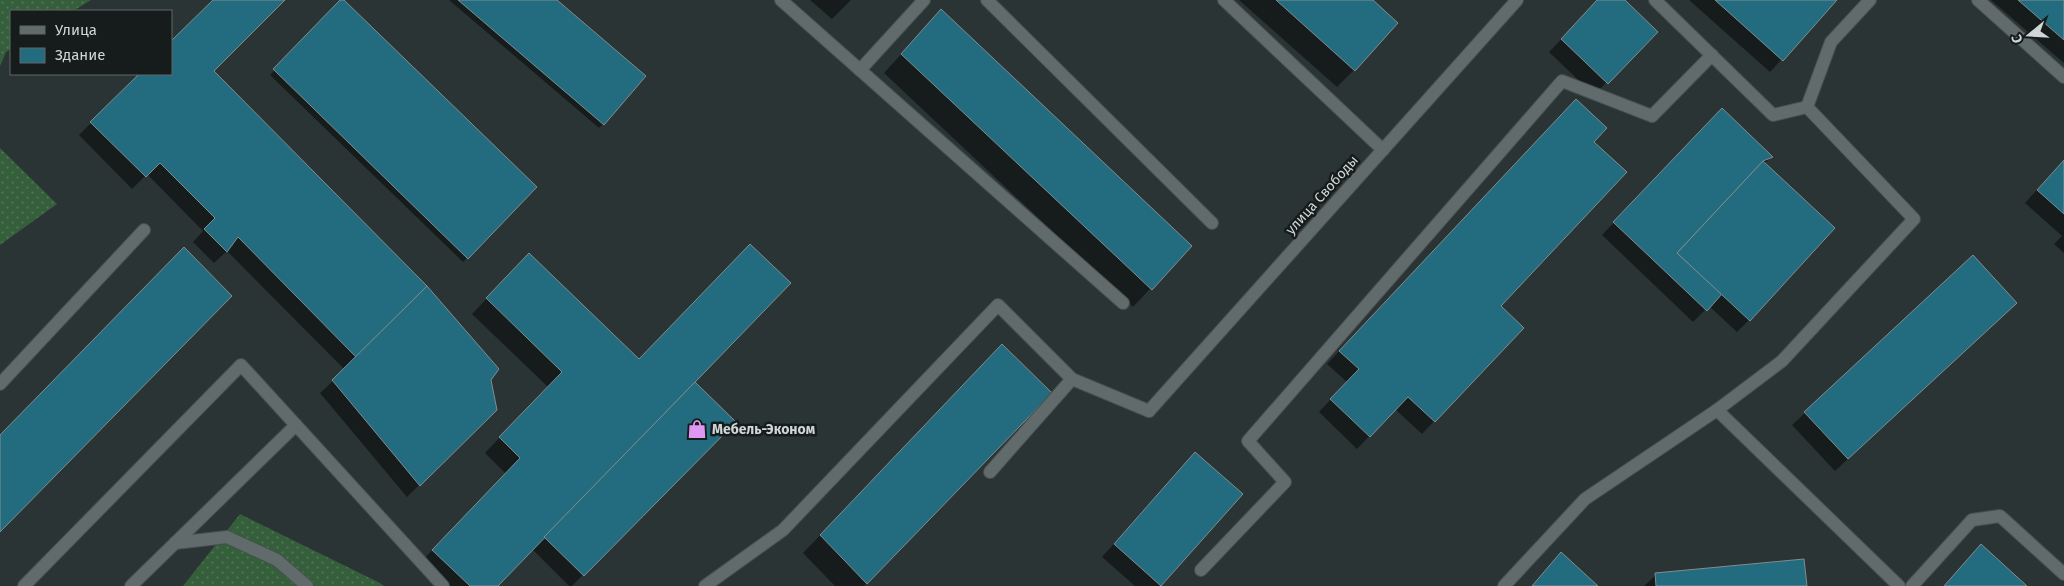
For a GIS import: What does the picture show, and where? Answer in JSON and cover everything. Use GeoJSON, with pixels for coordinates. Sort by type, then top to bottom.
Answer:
{"type":"FeatureCollection","features":[{"type":"Feature","properties":{"kind":"street"},"geometry":{"type":"LineString","coordinates":[[781,0],[1123,303]]}},
{"type":"Feature","properties":{"kind":"street"},"geometry":{"type":"LineString","coordinates":[[860,70],[924,0]]}},
{"type":"Feature","properties":{"kind":"street"},"geometry":{"type":"LineString","coordinates":[[987,0],[1212,223]]}},
{"type":"Feature","properties":{"kind":"street"},"geometry":{"type":"LineString","coordinates":[[1224,0],[1382,150]]}},
{"type":"Feature","properties":{"kind":"street","name":"улица Свободы"},"geometry":{"type":"LineString","coordinates":[[1072,379],[1149,411],[1517,0]]}},
{"type":"Feature","properties":{"kind":"street"},"geometry":{"type":"LineString","coordinates":[[1655,0],[1773,115],[1807,107]]}},
{"type":"Feature","properties":{"kind":"street"},"geometry":{"type":"LineString","coordinates":[[1807,107],[1831,42],[1870,0]]}},
{"type":"Feature","properties":{"kind":"street"},"geometry":{"type":"LineString","coordinates":[[1978,0],[2064,76]]}},
{"type":"Feature","properties":{"kind":"street"},"geometry":{"type":"LineString","coordinates":[[1201,570],[1285,482],[1248,441],[1562,81],[1652,116],[1712,55]]}},
{"type":"Feature","properties":{"kind":"street"},"geometry":{"type":"LineString","coordinates":[[1504,586],[1585,500],[1717,410],[1782,361],[1914,219],[1807,107]]}},
{"type":"Feature","properties":{"kind":"street"},"geometry":{"type":"LineString","coordinates":[[0,384],[144,230]]}},
{"type":"Feature","properties":{"kind":"street"},"geometry":{"type":"LineString","coordinates":[[705,586],[784,530],[998,305],[1072,379],[990,472]]}},
{"type":"Feature","properties":{"kind":"street"},"geometry":{"type":"LineString","coordinates":[[24,586],[241,365],[443,586]]}},
{"type":"Feature","properties":{"kind":"street"},"geometry":{"type":"LineString","coordinates":[[1717,410],[1899,586]]}},
{"type":"Feature","properties":{"kind":"street"},"geometry":{"type":"LineString","coordinates":[[131,586],[296,425]]}},
{"type":"Feature","properties":{"kind":"street"},"geometry":{"type":"LineString","coordinates":[[1912,586],[1972,520],[2000,516],[2064,574]]}},
{"type":"Feature","properties":{"kind":"street"},"geometry":{"type":"LineString","coordinates":[[175,543],[227,537],[277,560],[308,586]]}},
{"type":"Feature","properties":{"kind":"green space"},"geometry":{"type":"Polygon","coordinates":[[[0,0],[91,0],[75,10],[10,10],[10,50],[6,52],[0,66],[0,0]]]}},
{"type":"Feature","properties":{"kind":"green space"},"geometry":{"type":"Polygon","coordinates":[[[0,148],[57,204],[0,245],[0,148]]]}},
{"type":"Feature","properties":{"kind":"green space"},"geometry":{"type":"Polygon","coordinates":[[[240,514],[380,583],[384,586],[183,586],[240,514]]]}},
{"type":"Feature","properties":{"kind":"building"},"geometry":{"type":"Polygon","coordinates":[[[213,0],[285,0],[214,71],[427,286],[356,357],[238,237],[227,252],[204,229],[215,218],[160,163],[146,177],[90,122],[138,75],[172,75],[172,40],[213,0]]]}},
{"type":"Feature","properties":{"kind":"building"},"geometry":{"type":"Polygon","coordinates":[[[340,0],[344,0],[537,187],[468,259],[273,69],[340,0]]]}},
{"type":"Feature","properties":{"kind":"building"},"geometry":{"type":"Polygon","coordinates":[[[458,0],[557,0],[646,76],[604,125],[458,0]]]}},
{"type":"Feature","properties":{"kind":"building"},"geometry":{"type":"Polygon","coordinates":[[[1276,0],[1373,0],[1398,23],[1355,71],[1276,0]]]}},
{"type":"Feature","properties":{"kind":"building"},"geometry":{"type":"Polygon","coordinates":[[[1597,0],[1625,0],[1658,32],[1608,84],[1561,39],[1597,0]]]}},
{"type":"Feature","properties":{"kind":"building"},"geometry":{"type":"Polygon","coordinates":[[[1715,0],[1837,0],[1783,61],[1715,0]]]}},
{"type":"Feature","properties":{"kind":"building"},"geometry":{"type":"Polygon","coordinates":[[[2018,0],[2064,0],[2064,40],[2018,0]]]}},
{"type":"Feature","properties":{"kind":"building"},"geometry":{"type":"Polygon","coordinates":[[[941,9],[1192,246],[1152,290],[901,54],[941,9]]]}},
{"type":"Feature","properties":{"kind":"building"},"geometry":{"type":"Polygon","coordinates":[[[1576,99],[1607,128],[1594,142],[1627,172],[1501,306],[1524,328],[1435,422],[1408,397],[1370,437],[1330,399],[1359,369],[1339,351],[1576,99]]]}},
{"type":"Feature","properties":{"kind":"building"},"geometry":{"type":"Polygon","coordinates":[[[1722,108],[1773,157],[1763,161],[1677,253],[1722,294],[1707,311],[1613,222],[1722,108]]]}},
{"type":"Feature","properties":{"kind":"building"},"geometry":{"type":"Polygon","coordinates":[[[2064,160],[2064,214],[2037,190],[2064,160]]]}},
{"type":"Feature","properties":{"kind":"building"},"geometry":{"type":"Polygon","coordinates":[[[1763,161],[1835,228],[1750,321],[1677,253],[1763,161]]]}},
{"type":"Feature","properties":{"kind":"building"},"geometry":{"type":"Polygon","coordinates":[[[750,244],[791,283],[498,586],[470,586],[432,550],[520,458],[499,437],[562,372],[486,298],[529,253],[639,359],[750,244]]]}},
{"type":"Feature","properties":{"kind":"building"},"geometry":{"type":"Polygon","coordinates":[[[184,247],[232,296],[0,532],[0,435],[184,247]]]}},
{"type":"Feature","properties":{"kind":"building"},"geometry":{"type":"Polygon","coordinates":[[[1973,255],[2017,303],[1848,459],[1804,412],[1973,255]]]}},
{"type":"Feature","properties":{"kind":"building"},"geometry":{"type":"Polygon","coordinates":[[[427,286],[499,369],[491,380],[497,410],[420,486],[332,380],[427,286]]]}},
{"type":"Feature","properties":{"kind":"building"},"geometry":{"type":"Polygon","coordinates":[[[1002,344],[1052,393],[867,584],[820,535],[1002,344]]]}},
{"type":"Feature","properties":{"kind":"building"},"geometry":{"type":"Polygon","coordinates":[[[695,382],[736,422],[584,576],[544,537],[695,382]]]}},
{"type":"Feature","properties":{"kind":"building"},"geometry":{"type":"Polygon","coordinates":[[[1195,452],[1243,494],[1161,586],[1114,544],[1195,452]]]}},
{"type":"Feature","properties":{"kind":"building"},"geometry":{"type":"Polygon","coordinates":[[[1981,544],[2027,586],[1944,586],[1981,544]]]}},
{"type":"Feature","properties":{"kind":"building"},"geometry":{"type":"Polygon","coordinates":[[[1561,552],[1598,586],[1532,586],[1561,552]]]}},
{"type":"Feature","properties":{"kind":"building"},"geometry":{"type":"Polygon","coordinates":[[[1804,559],[1807,586],[1656,586],[1655,573],[1804,559]]]}},
{"type":"Feature","properties":{"kind":"place","name":"Мебель-Эконом"},"geometry":{"type":"Point","coordinates":[697,429]}}]}
